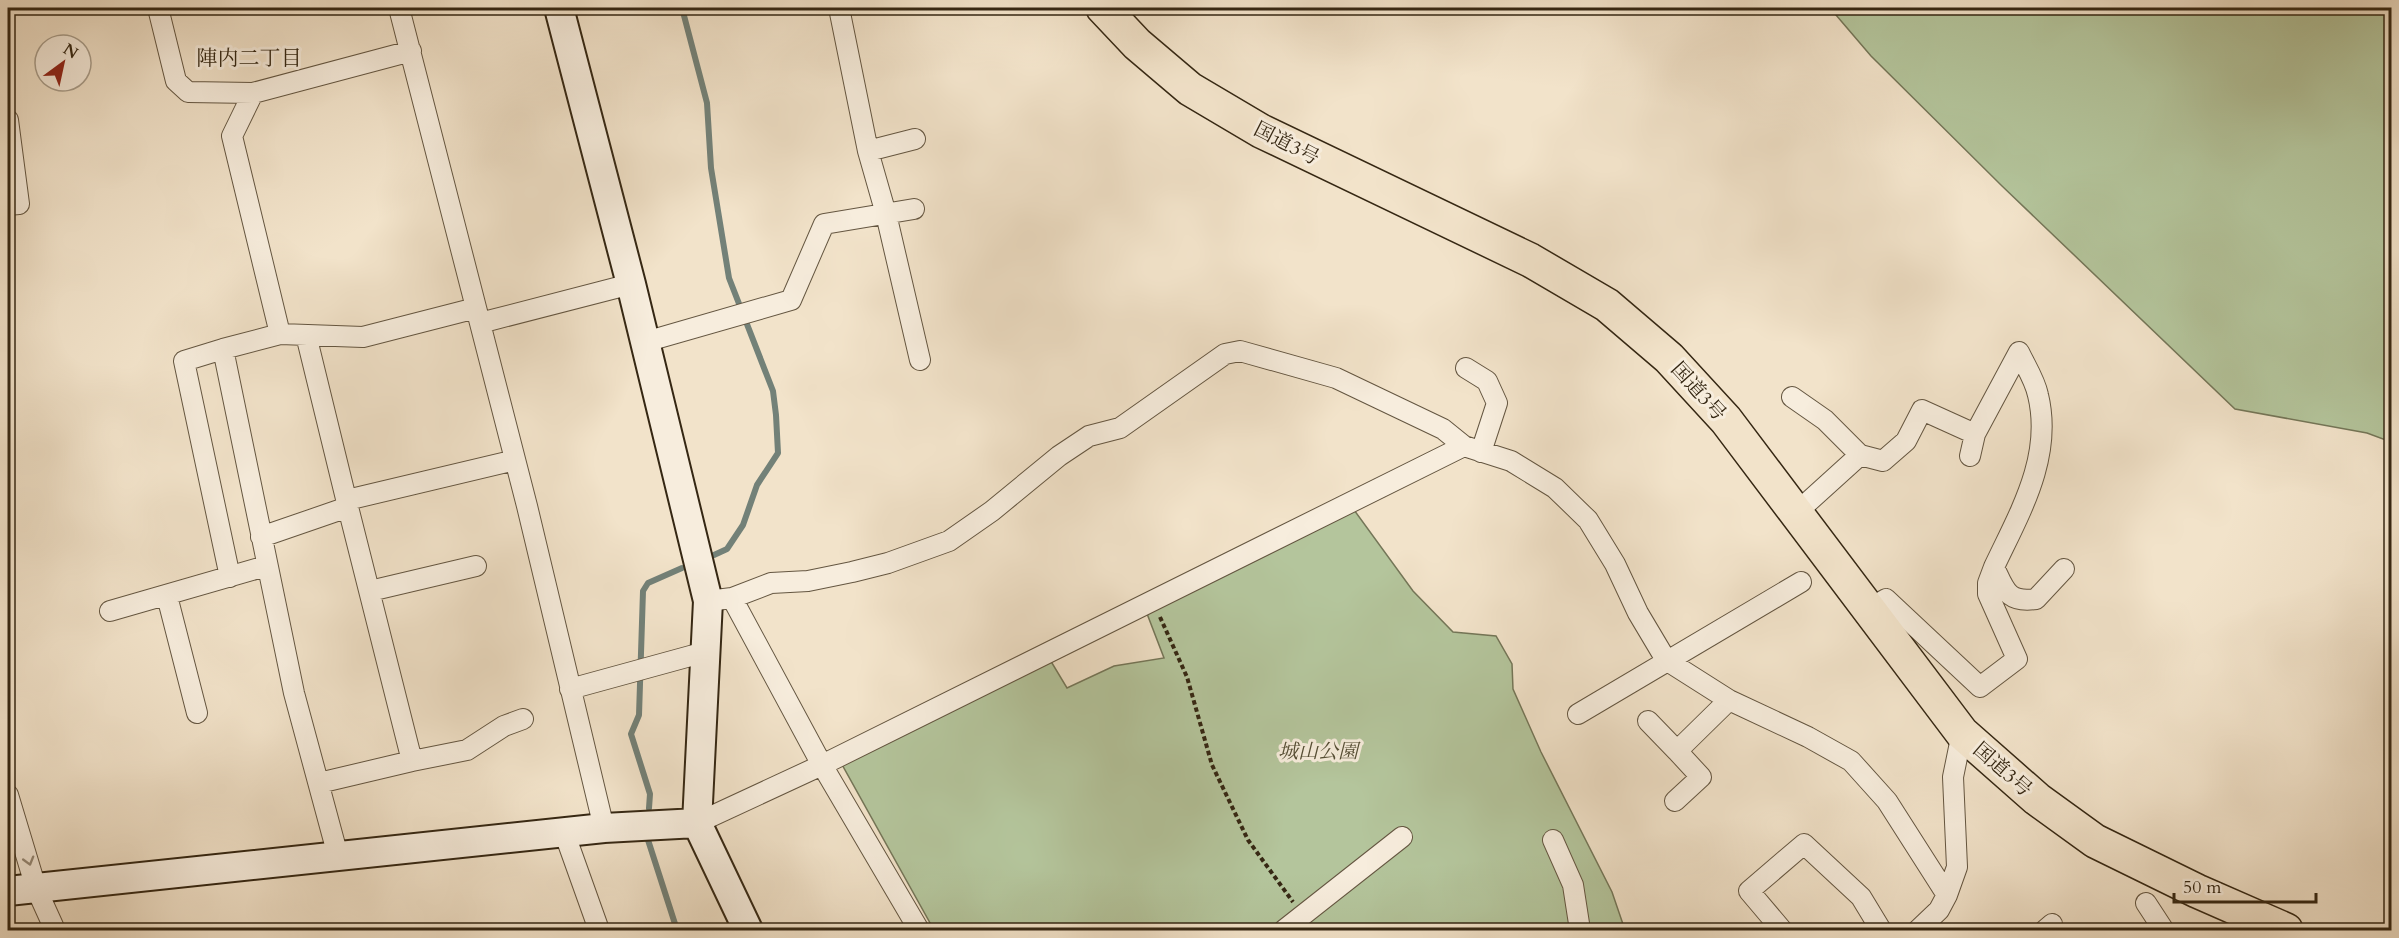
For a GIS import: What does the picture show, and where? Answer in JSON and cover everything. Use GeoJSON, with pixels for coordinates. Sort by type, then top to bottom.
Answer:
{"type":"FeatureCollection","features":[{"type":"Feature","properties":{"kind":"highway","name":"国道3号"},"geometry":{"type":"LineString","coordinates":[[1103,8],[1137,44],[1190,88],[1261,131],[1530,260],[1607,305],[1669,358],[1719,412],[1962,733],[2037,799],[2095,841],[2197,891],[2286,930]]}},
{"type":"Feature","properties":{"kind":"highway","name":"国道3号"},"geometry":{"type":"LineString","coordinates":[[2197,891],[2262,930]]}},
{"type":"Feature","properties":{"kind":"street"},"geometry":{"type":"LineString","coordinates":[[158,8],[176,81],[188,92],[253,93],[411,51]]}},
{"type":"Feature","properties":{"kind":"street"},"geometry":{"type":"LineString","coordinates":[[399,8],[515,460],[604,828]]}},
{"type":"Feature","properties":{"kind":"street"},"geometry":{"type":"LineString","coordinates":[[559,8],[645,342],[720,600],[822,765],[919,930]]}},
{"type":"Feature","properties":{"kind":"street"},"geometry":{"type":"LineString","coordinates":[[839,8],[868,150],[886,214],[920,360]]}},
{"type":"Feature","properties":{"kind":"street"},"geometry":{"type":"LineString","coordinates":[[253,93],[232,136],[280,334]]}},
{"type":"Feature","properties":{"kind":"street"},"geometry":{"type":"LineString","coordinates":[[8,120],[19,204],[8,205]]}},
{"type":"Feature","properties":{"kind":"street"},"geometry":{"type":"LineString","coordinates":[[868,150],[915,139]]}},
{"type":"Feature","properties":{"kind":"street"},"geometry":{"type":"LineString","coordinates":[[645,342],[791,300],[824,224],[914,209]]}},
{"type":"Feature","properties":{"kind":"street"},"geometry":{"type":"LineString","coordinates":[[230,577],[184,361],[280,334],[363,337],[631,284]]}},
{"type":"Feature","properties":{"kind":"street"},"geometry":{"type":"LineString","coordinates":[[306,335],[412,760]]}},
{"type":"Feature","properties":{"kind":"street"},"geometry":{"type":"LineString","coordinates":[[223,349],[294,693],[338,856]]}},
{"type":"Feature","properties":{"kind":"street"},"geometry":{"type":"LineString","coordinates":[[720,600],[771,583],[808,581],[888,563],[949,541],[992,511],[1059,456],[1089,436],[1120,428],[1225,354],[1240,351],[1336,378],[1443,429],[1473,449],[1512,461],[1555,488],[1588,520],[1615,564],[1638,613],[1666,660],[1730,700],[1808,737],[1851,761],[1887,801],[1947,895]]}},
{"type":"Feature","properties":{"kind":"street"},"geometry":{"type":"LineString","coordinates":[[1869,609],[1886,599],[1980,687],[2017,659],[1988,594],[1988,583],[2030,489],[2044,438],[2038,393],[2019,352],[1975,434],[1970,456]]}},
{"type":"Feature","properties":{"kind":"street"},"geometry":{"type":"LineString","coordinates":[[24,889],[604,828],[697,823],[822,765],[1153,600],[1473,449],[1497,403],[1486,381],[1466,368]]}},
{"type":"Feature","properties":{"kind":"street"},"geometry":{"type":"LineString","coordinates":[[1792,398],[1825,420],[1860,455],[1883,461],[1906,441],[1922,410],[1975,434]]}},
{"type":"Feature","properties":{"kind":"street"},"geometry":{"type":"LineString","coordinates":[[1796,513],[1860,455]]}},
{"type":"Feature","properties":{"kind":"street"},"geometry":{"type":"LineString","coordinates":[[261,537],[348,503],[515,460]]}},
{"type":"Feature","properties":{"kind":"street"},"geometry":{"type":"LineString","coordinates":[[110,611],[266,566]]}},
{"type":"Feature","properties":{"kind":"street"},"geometry":{"type":"LineString","coordinates":[[370,591],[476,566]]}},
{"type":"Feature","properties":{"kind":"street"},"geometry":{"type":"LineString","coordinates":[[1994,567],[2006,591],[2021,601],[2036,599],[2064,569]]}},
{"type":"Feature","properties":{"kind":"street"},"geometry":{"type":"LineString","coordinates":[[1578,714],[1801,582]]}},
{"type":"Feature","properties":{"kind":"street"},"geometry":{"type":"LineString","coordinates":[[167,596],[196,713]]}},
{"type":"Feature","properties":{"kind":"street"},"geometry":{"type":"LineString","coordinates":[[720,600],[705,655],[697,823],[748,930]]}},
{"type":"Feature","properties":{"kind":"street"},"geometry":{"type":"LineString","coordinates":[[570,689],[694,655],[705,655]]}},
{"type":"Feature","properties":{"kind":"street"},"geometry":{"type":"LineString","coordinates":[[1677,751],[1730,700]]}},
{"type":"Feature","properties":{"kind":"street"},"geometry":{"type":"LineString","coordinates":[[319,783],[412,760],[467,750],[504,726],[523,719]]}},
{"type":"Feature","properties":{"kind":"street"},"geometry":{"type":"LineString","coordinates":[[1648,721],[1701,777],[1675,801]]}},
{"type":"Feature","properties":{"kind":"street"},"geometry":{"type":"LineString","coordinates":[[1918,930],[1939,910],[1957,867],[1953,777],[1962,733]]}},
{"type":"Feature","properties":{"kind":"street"},"geometry":{"type":"LineString","coordinates":[[8,795],[24,889],[55,930]]}},
{"type":"Feature","properties":{"kind":"street"},"geometry":{"type":"LineString","coordinates":[[564,832],[599,930]]}},
{"type":"Feature","properties":{"kind":"street"},"geometry":{"type":"LineString","coordinates":[[1284,930],[1402,837]]}},
{"type":"Feature","properties":{"kind":"street"},"geometry":{"type":"LineString","coordinates":[[1553,840],[1573,885],[1580,930]]}},
{"type":"Feature","properties":{"kind":"street"},"geometry":{"type":"LineString","coordinates":[[1782,930],[1749,891],[1804,844],[1861,897],[1881,930]]}},
{"type":"Feature","properties":{"kind":"street"},"geometry":{"type":"LineString","coordinates":[[2145,903],[2158,918],[2162,930]]}},
{"type":"Feature","properties":{"kind":"path"},"geometry":{"type":"LineString","coordinates":[[1153,600],[1188,677],[1212,765],[1248,840],[1303,915]]}},
{"type":"Feature","properties":{"kind":"green space"},"geometry":{"type":"Polygon","coordinates":[[[1830,8],[2391,8],[2391,442],[2367,433],[2235,409],[2002,186],[1871,56],[1830,8]]]}},
{"type":"Feature","properties":{"kind":"green space","name":"城山公園"},"geometry":{"type":"Polygon","coordinates":[[[1349,503],[1413,591],[1453,632],[1496,636],[1512,664],[1513,689],[1541,752],[1612,892],[1625,930],[934,930],[840,761],[1046,653],[1067,688],[1114,666],[1164,658],[1146,611],[1349,503]]]}},
{"type":"Feature","properties":{"kind":"waterway"},"geometry":{"type":"LineString","coordinates":[[682,8],[707,103],[711,168],[729,278],[773,391],[776,415],[778,453],[757,485],[743,525],[727,549],[714,555]]}},
{"type":"Feature","properties":{"kind":"waterway"},"geometry":{"type":"LineString","coordinates":[[649,808],[650,794],[631,734],[639,715],[643,591],[648,583],[682,568]]}},
{"type":"Feature","properties":{"kind":"waterway"},"geometry":{"type":"LineString","coordinates":[[648,840],[677,930]]}},
{"type":"Feature","properties":{"kind":"district","name":"陣内二丁目"},"geometry":{"type":"Point","coordinates":[249,58]}}]}
